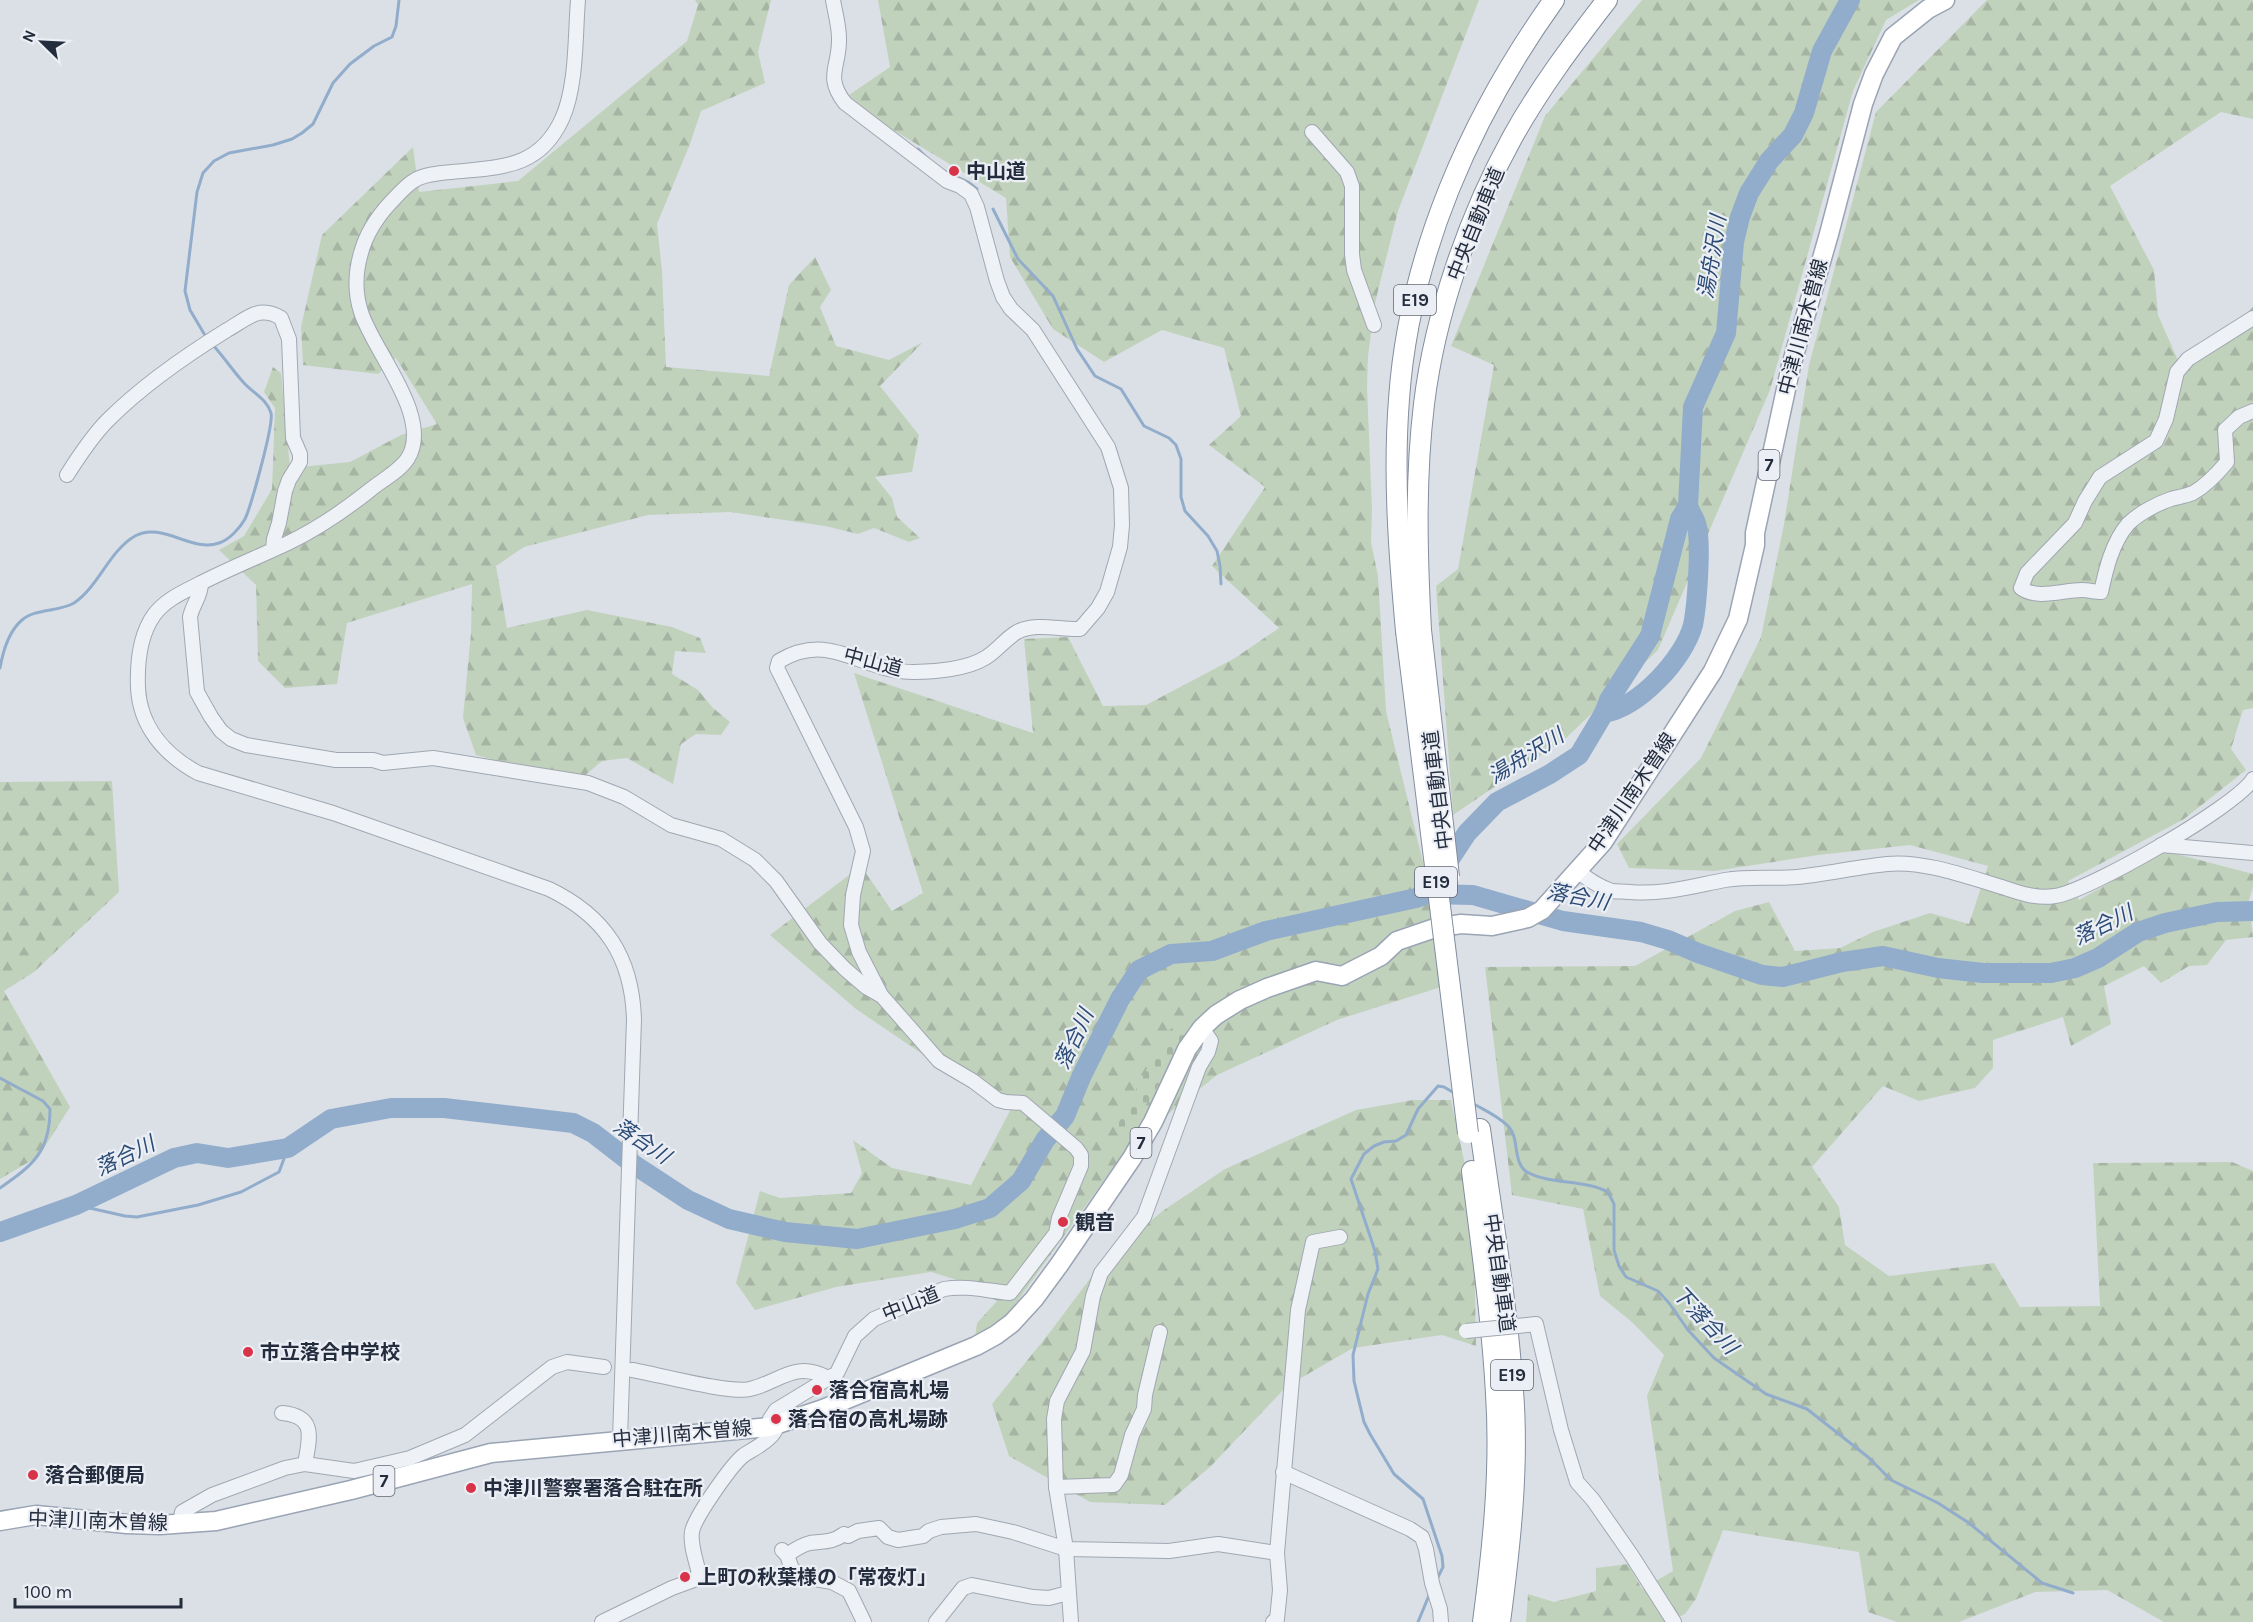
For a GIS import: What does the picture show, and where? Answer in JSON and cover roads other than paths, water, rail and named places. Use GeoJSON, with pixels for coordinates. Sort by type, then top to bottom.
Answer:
{"type":"FeatureCollection","features":[{"type":"Feature","properties":{"kind":"highway","name":"中央自動車道"},"geometry":{"type":"LineString","coordinates":[[1483,1622],[1495,1519],[1497,1395],[1474,1131],[1398,507],[1399,398],[1406,343],[1418,283],[1457,170],[1503,77],[1554,0]]}},
{"type":"Feature","properties":{"kind":"highway","name":"中央自動車道"},"geometry":{"type":"LineString","coordinates":[[1413,630],[1417,507],[1425,402],[1434,349],[1448,293],[1489,186],[1512,138],[1562,60],[1607,0]]}},
{"type":"Feature","properties":{"kind":"highway","name":"中央自動車道"},"geometry":{"type":"LineString","coordinates":[[1474,1131],[1505,1314],[1514,1392],[1515,1456],[1500,1622]]}},
{"type":"Feature","properties":{"kind":"main road","name":"中津川南木曽線"},"geometry":{"type":"LineString","coordinates":[[0,1521],[36,1515],[126,1524],[216,1521],[491,1453],[620,1439],[751,1430],[773,1426],[823,1409],[976,1346],[1012,1323],[1034,1299],[1059,1265],[1132,1158],[1153,1122],[1187,1049],[1202,1028],[1224,1010],[1267,988],[1316,971],[1342,976],[1381,956],[1398,941],[1435,928],[1461,924],[1492,926],[1535,914],[1603,842],[1713,671],[1738,619],[1791,366],[1863,104],[1874,74],[1893,37],[1928,9],[1945,0]]}},
{"type":"Feature","properties":{"kind":"street"},"geometry":{"type":"LineString","coordinates":[[578,0],[569,97],[562,120],[547,142],[528,158],[508,167],[436,174],[415,180],[382,211],[363,245],[356,279],[358,301],[367,328],[392,373],[411,418],[414,439],[408,457],[401,466],[321,525],[237,564],[163,606],[154,615],[140,648],[138,672],[139,698],[147,725],[160,746],[181,764],[198,773],[333,813],[549,889],[590,914],[607,932],[628,973],[633,994],[633,1076],[620,1439]]}},
{"type":"Feature","properties":{"kind":"street","name":"中山道"},"geometry":{"type":"LineString","coordinates":[[602,1622],[698,1577],[692,1540],[694,1526],[730,1469],[738,1460],[775,1434],[770,1419],[776,1410],[840,1369],[855,1336],[874,1319],[944,1289],[977,1288],[1010,1293],[1056,1233],[1059,1218],[1081,1166],[1082,1155],[1076,1148],[1023,1103],[998,1100],[939,1061],[881,995],[859,952],[851,925],[854,895],[863,851],[856,827],[777,668],[779,662],[794,653],[807,649],[822,649],[838,652],[870,665],[895,670],[929,671],[967,665],[985,658],[1017,632],[1033,627],[1080,629],[1098,608],[1107,592],[1121,536],[1121,488],[1108,447],[1033,330],[1011,309],[1003,297],[996,281],[973,198],[960,186],[947,180],[922,162],[845,103],[833,84],[839,38],[833,0]]}},
{"type":"Feature","properties":{"kind":"street"},"geometry":{"type":"LineString","coordinates":[[1312,132],[1347,172],[1352,186],[1354,270],[1374,326]]}},
{"type":"Feature","properties":{"kind":"street"},"geometry":{"type":"LineString","coordinates":[[67,476],[84,448],[108,420],[143,390],[197,349],[251,316],[262,313],[272,314],[281,318],[287,331],[293,438],[300,454],[300,462],[285,491],[273,549]]}},
{"type":"Feature","properties":{"kind":"street"},"geometry":{"type":"LineString","coordinates":[[2253,318],[2188,359],[2177,372],[2166,419],[2156,441],[2100,477],[2075,523],[2027,573],[2021,588],[2027,592],[2037,593],[2082,590],[2101,592],[2108,562],[2122,531],[2130,521],[2168,500],[2191,494],[2211,480],[2227,462],[2225,430],[2239,417],[2253,411]]}},
{"type":"Feature","properties":{"kind":"street"},"geometry":{"type":"LineString","coordinates":[[201,583],[201,594],[192,605],[190,617],[197,692],[221,731],[231,739],[246,745],[336,760],[373,760],[383,763],[433,758],[588,783],[624,797],[671,825],[721,839],[755,860],[777,881],[820,943],[866,987],[881,995]]}},
{"type":"Feature","properties":{"kind":"street"},"geometry":{"type":"LineString","coordinates":[[1577,871],[1598,885],[1614,892],[1644,893],[1667,892],[1756,877],[1793,877],[1889,863],[1909,864],[1954,873],[2027,895],[2058,896],[2082,888],[2224,807],[2253,779]]}},
{"type":"Feature","properties":{"kind":"street"},"geometry":{"type":"LineString","coordinates":[[2161,844],[2253,853]]}},
{"type":"Feature","properties":{"kind":"street"},"geometry":{"type":"LineString","coordinates":[[1071,1622],[1066,1549],[1056,1487],[1054,1419],[1057,1401],[1083,1351],[1093,1296],[1101,1273],[1148,1209],[1198,1067],[1208,1052],[1211,1041],[1202,1028]]}},
{"type":"Feature","properties":{"kind":"street"},"geometry":{"type":"LineString","coordinates":[[1274,1622],[1277,1619],[1280,1590],[1277,1553],[1298,1310],[1313,1242],[1340,1237]]}},
{"type":"Feature","properties":{"kind":"street"},"geometry":{"type":"LineString","coordinates":[[1466,1331],[1536,1324],[1561,1430],[1577,1482],[1593,1500],[1632,1556],[1674,1622]]}},
{"type":"Feature","properties":{"kind":"street"},"geometry":{"type":"LineString","coordinates":[[1056,1487],[1114,1485],[1121,1475],[1132,1435],[1144,1409],[1145,1395],[1160,1332]]}},
{"type":"Feature","properties":{"kind":"street"},"geometry":{"type":"LineString","coordinates":[[180,1523],[182,1512],[212,1494],[285,1468],[306,1464],[354,1471],[410,1458],[465,1435],[552,1367],[567,1362],[604,1367]]}},
{"type":"Feature","properties":{"kind":"street"},"geometry":{"type":"LineString","coordinates":[[632,1370],[749,1390],[803,1370],[816,1372],[828,1378]]}},
{"type":"Feature","properties":{"kind":"street"},"geometry":{"type":"LineString","coordinates":[[282,1413],[293,1414],[307,1424],[310,1439],[306,1464]]}},
{"type":"Feature","properties":{"kind":"street"},"geometry":{"type":"LineString","coordinates":[[1283,1472],[1410,1529],[1422,1537],[1430,1564],[1441,1622]]}},
{"type":"Feature","properties":{"kind":"street"},"geometry":{"type":"LineString","coordinates":[[864,1622],[849,1591],[831,1582],[803,1577],[792,1569],[785,1553],[799,1546],[828,1542],[844,1534],[848,1536],[858,1531],[879,1528],[888,1537],[898,1540],[923,1536],[941,1527],[976,1524],[1013,1532],[1066,1549],[1169,1551],[1218,1544],[1277,1553]]}},
{"type":"Feature","properties":{"kind":"street"},"geometry":{"type":"LineString","coordinates":[[936,1622],[963,1588],[972,1585],[1033,1597],[1049,1598],[1068,1593]]}},
{"type":"Feature","properties":{"kind":"waterway"},"geometry":{"type":"LineString","coordinates":[[206,337],[190,310],[185,291],[197,192],[203,173],[214,161],[229,153],[292,139],[313,124],[333,83],[350,64],[374,46],[392,37],[396,26],[399,0]]}},
{"type":"Feature","properties":{"kind":"waterway","name":"湯舟沢川"},"geometry":{"type":"LineString","coordinates":[[1442,871],[1467,833],[1497,802],[1550,774],[1579,755],[1604,713],[1609,700],[1650,636],[1680,519],[1688,506],[1693,407],[1726,333],[1734,242],[1740,217],[1749,193],[1769,161],[1793,135],[1804,113],[1822,51],[1850,0]]}},
{"type":"Feature","properties":{"kind":"waterway"},"geometry":{"type":"LineString","coordinates":[[918,149],[925,156]]}},
{"type":"Feature","properties":{"kind":"waterway"},"geometry":{"type":"LineString","coordinates":[[942,170],[968,182],[977,189]]}},
{"type":"Feature","properties":{"kind":"waterway"},"geometry":{"type":"LineString","coordinates":[[993,209],[1018,259],[1053,296],[1077,349],[1095,376],[1121,389],[1144,426],[1169,438],[1176,445],[1181,459],[1181,497],[1185,511],[1208,536],[1217,551],[1221,584]]}},
{"type":"Feature","properties":{"kind":"waterway"},"geometry":{"type":"LineString","coordinates":[[0,668],[7,642],[22,620],[34,614],[74,603],[83,596],[118,550],[135,536],[145,532],[156,532],[209,545],[227,539],[245,519],[261,465],[271,413],[266,404],[244,383],[212,344]]}},
{"type":"Feature","properties":{"kind":"waterway","name":"湯舟沢川"},"geometry":{"type":"LineString","coordinates":[[1604,713],[1618,709],[1645,691],[1670,666],[1688,638],[1695,616],[1699,557],[1698,531],[1688,506]]}},
{"type":"Feature","properties":{"kind":"waterway","name":"落合川"},"geometry":{"type":"LineString","coordinates":[[0,1232],[76,1205],[174,1158],[197,1153],[228,1158],[288,1148],[331,1119],[391,1108],[444,1108],[573,1123],[593,1133],[633,1164],[688,1200],[729,1219],[785,1232],[857,1239],[955,1219],[990,1208],[1021,1181],[1045,1140],[1065,1116],[1082,1075],[1120,999],[1139,970],[1171,954],[1212,951],[1266,931],[1427,894],[1473,895],[1563,921],[1641,932],[1762,975],[1783,977],[1842,962],[1883,956],[1938,968],[1983,973],[2051,973],[2075,968],[2098,958],[2138,932],[2165,923],[2217,912],[2253,911]]}},
{"type":"Feature","properties":{"kind":"waterway"},"geometry":{"type":"LineString","coordinates":[[0,1078],[43,1101],[50,1109],[47,1136],[43,1147],[22,1172],[0,1188]]}},
{"type":"Feature","properties":{"kind":"waterway","name":"下落合川"},"geometry":{"type":"LineString","coordinates":[[1437,1579],[1443,1567],[1442,1556],[1423,1499],[1394,1474],[1370,1434],[1364,1422],[1354,1381],[1353,1355],[1368,1294],[1378,1269],[1375,1251],[1351,1179],[1364,1154],[1374,1146],[1396,1141],[1406,1135],[1418,1109],[1438,1086],[1456,1094]]}},
{"type":"Feature","properties":{"kind":"waterway","name":"下落合川"},"geometry":{"type":"LineString","coordinates":[[1472,1103],[1495,1116],[1512,1131],[1519,1163],[1527,1172],[1546,1179],[1588,1185],[1608,1192],[1614,1204],[1614,1250],[1619,1266],[1626,1277],[1658,1291],[1688,1330],[1714,1358],[1766,1394],[1807,1409],[1868,1457],[1891,1480],[1938,1503],[1969,1523],[2042,1583],[2073,1593]]}},
{"type":"Feature","properties":{"kind":"waterway"},"geometry":{"type":"LineString","coordinates":[[76,1205],[137,1217],[198,1205],[241,1192],[279,1172],[288,1148]]}},
{"type":"Feature","properties":{"kind":"waterway","name":"下落合川"},"geometry":{"type":"LineString","coordinates":[[1418,1622],[1430,1593]]}},
{"type":"Feature","properties":{"kind":"place","name":"中山道"},"geometry":{"type":"Point","coordinates":[954,171]}},
{"type":"Feature","properties":{"kind":"place","name":"観音"},"geometry":{"type":"Point","coordinates":[1063,1222]}},
{"type":"Feature","properties":{"kind":"place","name":"市立落合中学校"},"geometry":{"type":"Point","coordinates":[248,1352]}},
{"type":"Feature","properties":{"kind":"place","name":"落合宿高札場"},"geometry":{"type":"Point","coordinates":[817,1390]}},
{"type":"Feature","properties":{"kind":"place","name":"落合宿の高札場跡"},"geometry":{"type":"Point","coordinates":[776,1419]}},
{"type":"Feature","properties":{"kind":"place","name":"落合郵便局"},"geometry":{"type":"Point","coordinates":[33,1475]}},
{"type":"Feature","properties":{"kind":"place","name":"中津川警察署落合駐在所"},"geometry":{"type":"Point","coordinates":[471,1488]}},
{"type":"Feature","properties":{"kind":"place","name":"上町の秋葉様の「常夜灯」"},"geometry":{"type":"Point","coordinates":[685,1577]}}]}
